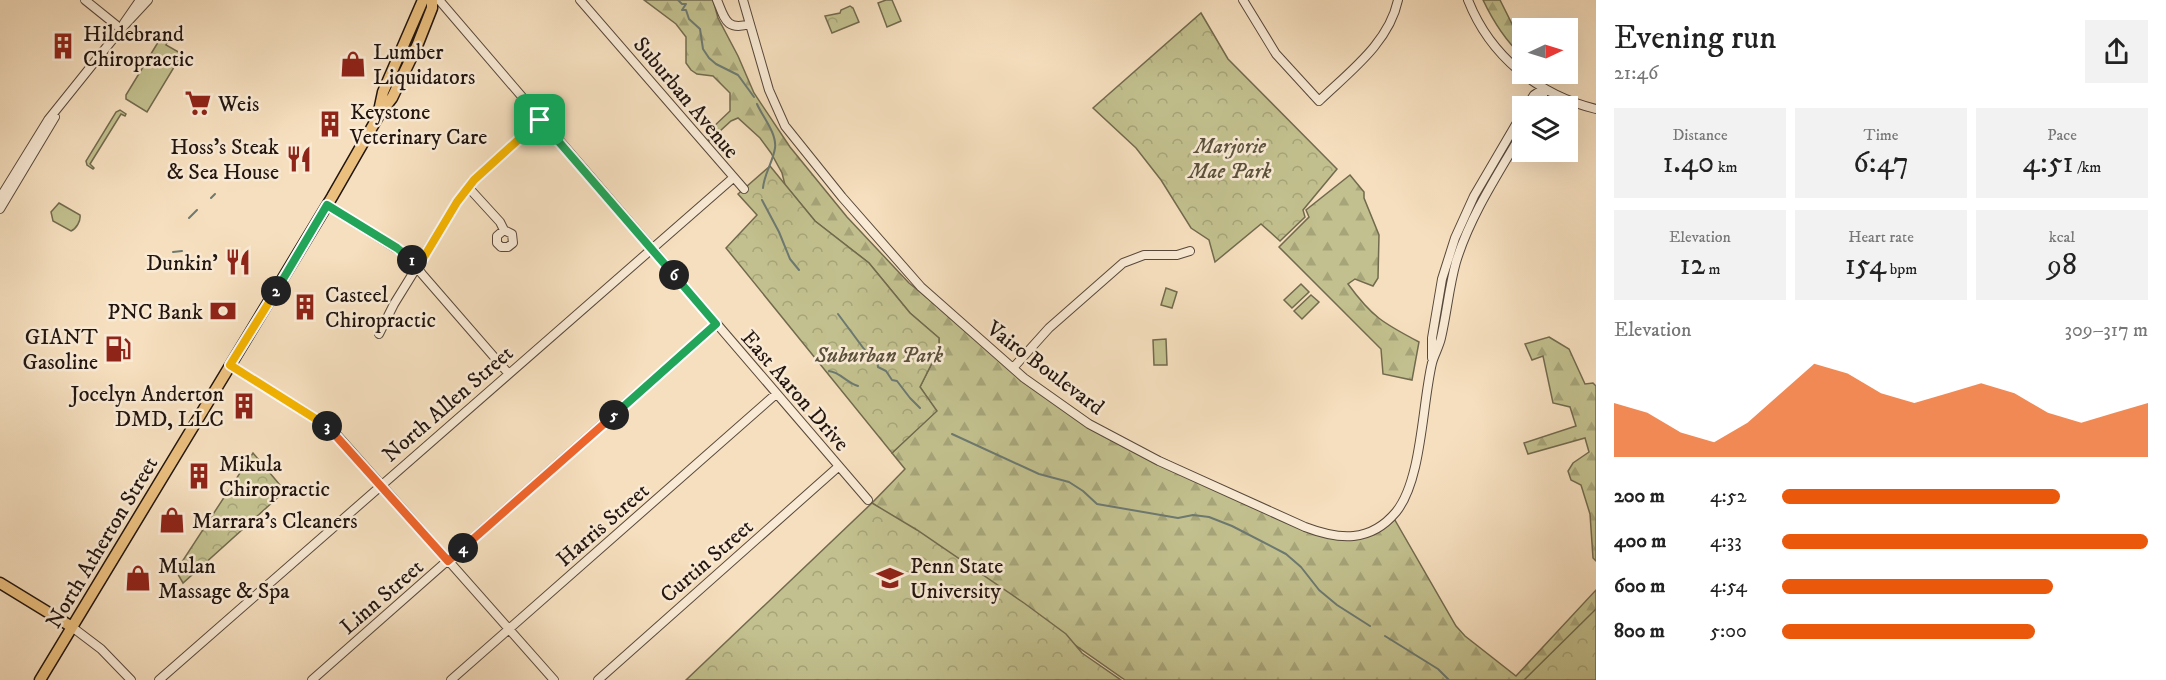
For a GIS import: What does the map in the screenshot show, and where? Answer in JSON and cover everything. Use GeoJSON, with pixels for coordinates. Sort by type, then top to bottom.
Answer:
{"type":"FeatureCollection","features":[{"type":"Feature","properties":{"kind":"main road","name":"North Atherton Street"},"geometry":{"type":"LineString","coordinates":[[379,114],[383,92],[423,0]]}},
{"type":"Feature","properties":{"kind":"main road","name":"North Atherton Street"},"geometry":{"type":"LineString","coordinates":[[40,680],[327,205],[379,114],[392,98],[403,78],[432,8],[432,0]]}},
{"type":"Feature","properties":{"kind":"main road"},"geometry":{"type":"LineString","coordinates":[[0,583],[72,627]]}},
{"type":"Feature","properties":{"kind":"street"},"geometry":{"type":"LineString","coordinates":[[85,0],[122,29]]}},
{"type":"Feature","properties":{"kind":"street"},"geometry":{"type":"LineString","coordinates":[[122,29],[127,17],[140,0]]}},
{"type":"Feature","properties":{"kind":"street"},"geometry":{"type":"LineString","coordinates":[[0,198],[44,126],[148,0]]}},
{"type":"Feature","properties":{"kind":"street","name":"East Aaron Drive"},"geometry":{"type":"LineString","coordinates":[[439,0],[868,500]]}},
{"type":"Feature","properties":{"kind":"street","name":"Suburban Avenue"},"geometry":{"type":"LineString","coordinates":[[580,0],[744,189]]}},
{"type":"Feature","properties":{"kind":"street"},"geometry":{"type":"LineString","coordinates":[[717,0],[727,22],[735,27],[750,24]]}},
{"type":"Feature","properties":{"kind":"street","name":"Vairo Boulevard"},"geometry":{"type":"LineString","coordinates":[[742,0],[777,109],[785,126],[905,271],[939,304],[1013,368],[1072,413],[1123,444],[1325,535],[1341,537],[1367,533],[1395,512],[1405,497],[1413,473],[1433,362],[1441,338],[1456,261],[1482,201],[1512,150]]}},
{"type":"Feature","properties":{"kind":"street"},"geometry":{"type":"LineString","coordinates":[[1243,0],[1276,54],[1319,101],[1379,42],[1390,25],[1398,0]]}},
{"type":"Feature","properties":{"kind":"street"},"geometry":{"type":"LineString","coordinates":[[1468,0],[1478,21],[1504,57],[1528,80],[1573,103],[1596,109]]}},
{"type":"Feature","properties":{"kind":"street"},"geometry":{"type":"LineString","coordinates":[[1533,96],[1543,89]]}},
{"type":"Feature","properties":{"kind":"street"},"geometry":{"type":"LineString","coordinates":[[1543,89],[1543,96]]}},
{"type":"Feature","properties":{"kind":"street"},"geometry":{"type":"LineString","coordinates":[[0,209],[49,129],[58,108]]}},
{"type":"Feature","properties":{"kind":"street"},"geometry":{"type":"LineString","coordinates":[[379,334],[394,304],[468,187],[540,120]]}},
{"type":"Feature","properties":{"kind":"street","name":"Vairo Boulevard"},"geometry":{"type":"LineString","coordinates":[[1433,362],[1432,338],[1440,289],[1455,238],[1474,196],[1512,131]]}},
{"type":"Feature","properties":{"kind":"street","name":"North Allen Street"},"geometry":{"type":"LineString","coordinates":[[159,680],[733,178]]}},
{"type":"Feature","properties":{"kind":"street"},"geometry":{"type":"LineString","coordinates":[[468,187],[500,222],[504,231]]}},
{"type":"Feature","properties":{"kind":"street"},"geometry":{"type":"LineString","coordinates":[[327,205],[397,248],[418,267],[507,374]]}},
{"type":"Feature","properties":{"kind":"street"},"geometry":{"type":"LineString","coordinates":[[1013,368],[1048,328],[1123,263],[1144,255],[1176,255],[1190,251]]}},
{"type":"Feature","properties":{"kind":"street","name":"Linn Street"},"geometry":{"type":"LineString","coordinates":[[312,680],[716,324]]}},
{"type":"Feature","properties":{"kind":"street"},"geometry":{"type":"LineString","coordinates":[[230,365],[327,426],[554,680]]}},
{"type":"Feature","properties":{"kind":"street","name":"Harris Street"},"geometry":{"type":"LineString","coordinates":[[451,680],[776,394]]}},
{"type":"Feature","properties":{"kind":"street","name":"Curtin Street"},"geometry":{"type":"LineString","coordinates":[[598,680],[838,467]]}},
{"type":"Feature","properties":{"kind":"street"},"geometry":{"type":"LineString","coordinates":[[72,627],[101,649],[131,680]]}},
{"type":"Feature","properties":{"kind":"green space"},"geometry":{"type":"Polygon","coordinates":[[[644,0],[713,0],[718,18],[754,93],[790,147],[847,217],[909,283],[1009,364],[1091,425],[1329,536],[1367,533],[1392,515],[1456,626],[1465,636],[1516,676],[1596,590],[1596,652],[1568,680],[1125,680],[872,503],[905,469],[892,453],[936,411],[920,387],[939,349],[939,338],[910,313],[869,263],[815,221],[785,185],[782,173],[760,138],[738,118],[731,121],[708,142],[710,130],[730,111],[730,93],[713,76],[697,74],[691,70],[686,63],[686,37],[676,24],[644,0]]]}},
{"type":"Feature","properties":{"kind":"green space"},"geometry":{"type":"Polygon","coordinates":[[[892,0],[901,21],[887,27],[878,3],[892,0]]]}},
{"type":"Feature","properties":{"kind":"green space"},"geometry":{"type":"Polygon","coordinates":[[[1483,0],[1500,0],[1512,24],[1512,45],[1500,30],[1483,0]]]}},
{"type":"Feature","properties":{"kind":"green space"},"geometry":{"type":"Polygon","coordinates":[[[850,6],[859,22],[832,33],[825,16],[840,13],[841,10],[850,6]]]}},
{"type":"Feature","properties":{"kind":"green space","name":"Marjorie Mae Park"},"geometry":{"type":"Polygon","coordinates":[[[1201,13],[1228,59],[1337,169],[1303,210],[1305,217],[1280,241],[1261,224],[1215,262],[1209,240],[1191,228],[1161,180],[1136,148],[1093,108],[1201,13]]]}},
{"type":"Feature","properties":{"kind":"green space"},"geometry":{"type":"Polygon","coordinates":[[[160,39],[168,40],[166,45],[182,54],[147,112],[126,99],[126,95],[160,39]]]}},
{"type":"Feature","properties":{"kind":"green space"},"geometry":{"type":"Polygon","coordinates":[[[120,110],[126,114],[125,116],[121,114],[90,164],[93,169],[87,165],[86,161],[116,112],[120,110]]]}},
{"type":"Feature","properties":{"kind":"green space","name":"Suburban Park"},"geometry":{"type":"Polygon","coordinates":[[[770,166],[815,221],[869,263],[910,313],[939,338],[939,349],[920,387],[937,411],[892,453],[726,248],[757,215],[738,194],[770,166]]]}},
{"type":"Feature","properties":{"kind":"green space"},"geometry":{"type":"Polygon","coordinates":[[[1350,175],[1364,192],[1364,198],[1379,235],[1378,278],[1373,286],[1355,279],[1348,284],[1379,318],[1419,342],[1412,380],[1383,374],[1381,349],[1279,247],[1309,217],[1306,210],[1350,175]]]}},
{"type":"Feature","properties":{"kind":"green space"},"geometry":{"type":"Polygon","coordinates":[[[59,203],[80,215],[78,225],[71,231],[53,221],[51,212],[59,203]]]}},
{"type":"Feature","properties":{"kind":"green space"},"geometry":{"type":"Polygon","coordinates":[[[1301,284],[1309,292],[1292,308],[1284,300],[1301,284]]]}},
{"type":"Feature","properties":{"kind":"green space"},"geometry":{"type":"Polygon","coordinates":[[[1166,288],[1177,292],[1172,308],[1161,305],[1166,288]]]}},
{"type":"Feature","properties":{"kind":"green space"},"geometry":{"type":"Polygon","coordinates":[[[1311,295],[1319,302],[1302,319],[1294,311],[1311,295]]]}},
{"type":"Feature","properties":{"kind":"green space"},"geometry":{"type":"Polygon","coordinates":[[[1549,337],[1569,349],[1585,384],[1593,383],[1596,386],[1596,561],[1593,558],[1590,514],[1581,485],[1571,480],[1568,471],[1573,463],[1589,452],[1585,438],[1528,454],[1524,443],[1576,426],[1570,407],[1553,403],[1543,356],[1532,360],[1525,344],[1549,337]]]}},
{"type":"Feature","properties":{"kind":"green space"},"geometry":{"type":"Polygon","coordinates":[[[1166,339],[1167,365],[1154,365],[1153,340],[1166,339]]]}},
{"type":"Feature","properties":{"kind":"green space"},"geometry":{"type":"Polygon","coordinates":[[[253,453],[285,491],[183,583],[176,571],[253,453]]]}},
{"type":"Feature","properties":{"kind":"green space","name":"Penn State University"},"geometry":{"type":"Polygon","coordinates":[[[872,503],[917,530],[1024,603],[1066,634],[1082,653],[1121,680],[686,680],[872,503]]]}},
{"type":"Feature","properties":{"kind":"green space"},"geometry":{"type":"Polygon","coordinates":[[[1596,609],[1596,680],[1524,680],[1596,609]]]}},
{"type":"Feature","properties":{"kind":"waterway"},"geometry":{"type":"LineString","coordinates":[[678,0],[686,4],[682,10],[686,10],[689,19],[700,29],[703,49],[709,58],[738,75],[754,97]]}},
{"type":"Feature","properties":{"kind":"waterway"},"geometry":{"type":"LineString","coordinates":[[757,104],[772,131],[775,142],[774,153],[763,188]]}},
{"type":"Feature","properties":{"kind":"waterway"},"geometry":{"type":"LineString","coordinates":[[211,198],[215,194]]}},
{"type":"Feature","properties":{"kind":"waterway"},"geometry":{"type":"LineString","coordinates":[[762,200],[790,259],[799,270]]}},
{"type":"Feature","properties":{"kind":"waterway"},"geometry":{"type":"LineString","coordinates":[[189,218],[197,210]]}},
{"type":"Feature","properties":{"kind":"waterway"},"geometry":{"type":"LineString","coordinates":[[173,252],[182,251]]}},
{"type":"Feature","properties":{"kind":"waterway"},"geometry":{"type":"LineString","coordinates":[[838,314],[864,349],[877,360],[878,367],[886,371],[892,380],[897,381],[920,408]]}},
{"type":"Feature","properties":{"kind":"waterway"},"geometry":{"type":"LineString","coordinates":[[829,371],[837,373],[858,386]]}},
{"type":"Feature","properties":{"kind":"waterway"},"geometry":{"type":"LineString","coordinates":[[952,434],[1039,474],[1069,482],[1097,504],[1178,518],[1193,515],[1209,517],[1232,526],[1286,554],[1301,567],[1319,590],[1337,605],[1370,626]]}},
{"type":"Feature","properties":{"kind":"waterway"},"geometry":{"type":"LineString","coordinates":[[1385,636],[1438,669],[1449,680]]}},
{"type":"Feature","properties":{"kind":"place","name":"Hildebrand Chiropractic"},"geometry":{"type":"Point","coordinates":[63,46]}},
{"type":"Feature","properties":{"kind":"place","name":"Lumber Liquidators"},"geometry":{"type":"Point","coordinates":[353,64]}},
{"type":"Feature","properties":{"kind":"place","name":"Weis"},"geometry":{"type":"Point","coordinates":[198,103]}},
{"type":"Feature","properties":{"kind":"place","name":"Keystone Veterinary Care"},"geometry":{"type":"Point","coordinates":[330,124]}},
{"type":"Feature","properties":{"kind":"place","name":"Hoss's Steak & Sea House"},"geometry":{"type":"Point","coordinates":[299,159]}},
{"type":"Feature","properties":{"kind":"place","name":"Dunkin'"},"geometry":{"type":"Point","coordinates":[238,262]}},
{"type":"Feature","properties":{"kind":"place","name":"Casteel Chiropractic"},"geometry":{"type":"Point","coordinates":[305,307]}},
{"type":"Feature","properties":{"kind":"place","name":"PNC Bank"},"geometry":{"type":"Point","coordinates":[223,311]}},
{"type":"Feature","properties":{"kind":"place","name":"GIANT Gasoline"},"geometry":{"type":"Point","coordinates":[118,349]}},
{"type":"Feature","properties":{"kind":"place","name":"Jocelyn Anderton DMD, LLC"},"geometry":{"type":"Point","coordinates":[244,406]}},
{"type":"Feature","properties":{"kind":"place","name":"Mikula Chiropractic"},"geometry":{"type":"Point","coordinates":[199,476]}},
{"type":"Feature","properties":{"kind":"place","name":"Marrara's Cleaners"},"geometry":{"type":"Point","coordinates":[172,520]}},
{"type":"Feature","properties":{"kind":"place","name":"Mulan Massage & Spa"},"geometry":{"type":"Point","coordinates":[138,578]}},
{"type":"Feature","properties":{"kind":"place","name":"Penn State University"},"geometry":{"type":"Point","coordinates":[890,578]}},
{"type":"Feature","properties":{"kind":"route"},"geometry":{"type":"LineString","coordinates":[[540,120],[716,324],[448,561],[327,426],[230,365],[327,205],[397,248],[418,267],[457,202],[474,180],[540,120]]}}]}
